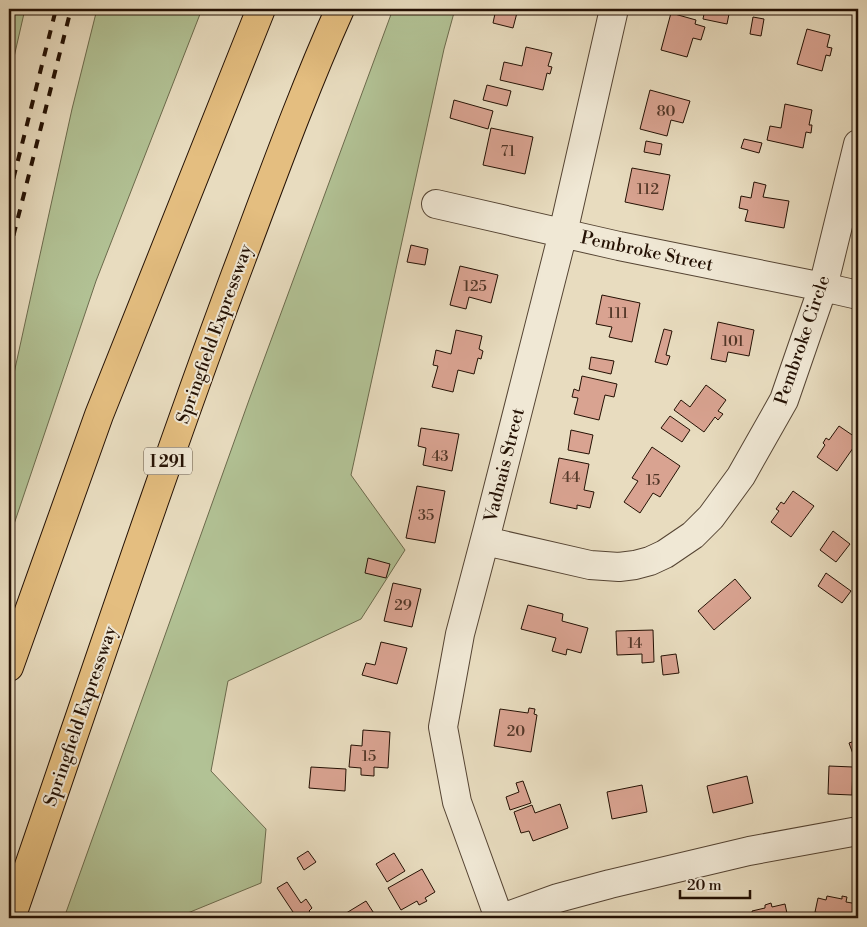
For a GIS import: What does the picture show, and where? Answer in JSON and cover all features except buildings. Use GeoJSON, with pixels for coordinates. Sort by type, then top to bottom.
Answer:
{"type":"FeatureCollection","features":[{"type":"Feature","properties":{"kind":"highway"},"geometry":{"type":"LineString","coordinates":[[9,667],[99,415],[261,9]]}},
{"type":"Feature","properties":{"kind":"highway","name":"Springfield Expressway"},"geometry":{"type":"LineString","coordinates":[[11,918],[200,371],[323,47],[340,9]]}},
{"type":"Feature","properties":{"kind":"street","name":"Vadnais Street"},"geometry":{"type":"LineString","coordinates":[[501,918],[457,802],[443,727],[460,634],[563,233],[614,9]]}},
{"type":"Feature","properties":{"kind":"street","name":"Pembroke Circle"},"geometry":{"type":"LineString","coordinates":[[485,541],[590,565],[619,567],[650,561],[665,554],[693,535],[711,517],[741,476],[784,400],[823,287],[858,144]]}},
{"type":"Feature","properties":{"kind":"street","name":"Pembroke Street"},"geometry":{"type":"LineString","coordinates":[[436,204],[619,246],[858,295]]}},
{"type":"Feature","properties":{"kind":"street"},"geometry":{"type":"LineString","coordinates":[[501,918],[558,898],[637,877],[749,851],[858,831]]}},
{"type":"Feature","properties":{"kind":"green space"},"geometry":{"type":"Polygon","coordinates":[[[9,9],[25,9],[9,79],[9,9]]]}},
{"type":"Feature","properties":{"kind":"green space"},"geometry":{"type":"Polygon","coordinates":[[[97,9],[202,9],[96,281],[9,539],[9,396],[72,109],[97,9]]]}},
{"type":"Feature","properties":{"kind":"green space"},"geometry":{"type":"Polygon","coordinates":[[[393,9],[455,9],[444,49],[351,475],[405,550],[361,619],[228,681],[211,771],[266,829],[261,883],[177,918],[64,918],[249,400],[393,9]]]}},
{"type":"Feature","properties":{"kind":"railway"},"geometry":{"type":"LineString","coordinates":[[9,196],[56,9]]}},
{"type":"Feature","properties":{"kind":"railway"},"geometry":{"type":"LineString","coordinates":[[9,253],[71,9]]}}]}
